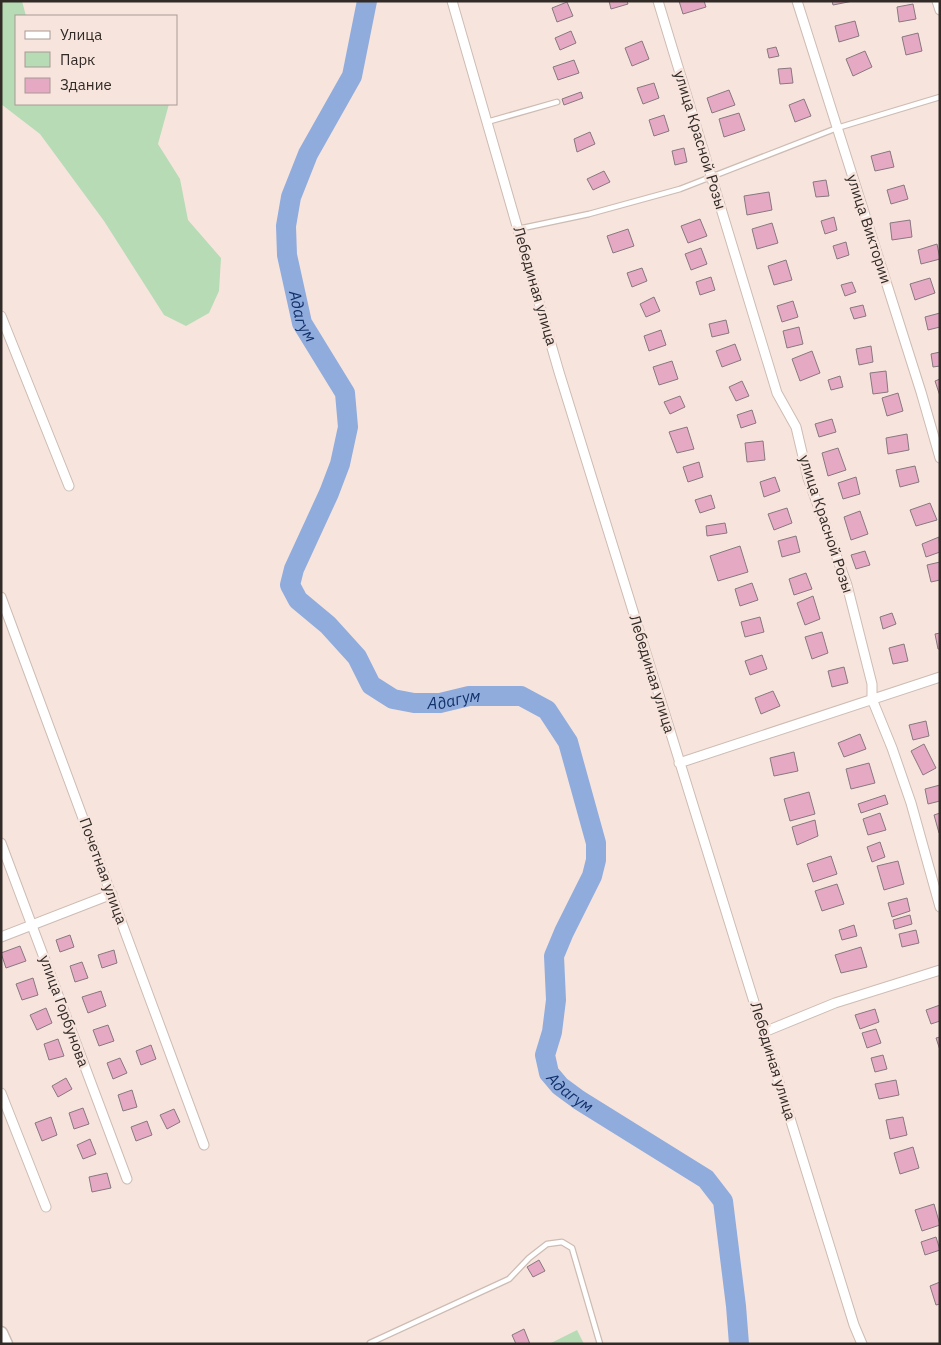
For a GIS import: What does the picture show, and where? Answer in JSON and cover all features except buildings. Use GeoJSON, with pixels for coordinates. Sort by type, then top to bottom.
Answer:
{"type":"FeatureCollection","features":[{"type":"Feature","properties":{"kind":"main road"},"geometry":{"type":"LineString","coordinates":[[1,1332],[6,1344]]}},
{"type":"Feature","properties":{"kind":"street","name":"Лебединая улица"},"geometry":{"type":"LineString","coordinates":[[452,1],[559,372],[854,1325],[862,1344]]}},
{"type":"Feature","properties":{"kind":"street","name":"улица Красной Розы"},"geometry":{"type":"LineString","coordinates":[[658,1],[777,393],[796,427],[808,478],[847,585],[872,684],[872,699],[892,748],[911,803],[940,907]]}},
{"type":"Feature","properties":{"kind":"street","name":"улица Виктории"},"geometry":{"type":"LineString","coordinates":[[797,1],[940,458]]}},
{"type":"Feature","properties":{"kind":"street"},"geometry":{"type":"LineString","coordinates":[[937,1],[940,10]]}},
{"type":"Feature","properties":{"kind":"street"},"geometry":{"type":"LineString","coordinates":[[1,316],[69,486]]}},
{"type":"Feature","properties":{"kind":"street","name":"Почетная улица"},"geometry":{"type":"LineString","coordinates":[[1,597],[204,1145]]}},
{"type":"Feature","properties":{"kind":"street"},"geometry":{"type":"LineString","coordinates":[[679,763],[940,677]]}},
{"type":"Feature","properties":{"kind":"street","name":"улица Горбунова"},"geometry":{"type":"LineString","coordinates":[[1,843],[127,1179]]}},
{"type":"Feature","properties":{"kind":"street"},"geometry":{"type":"LineString","coordinates":[[1,936],[112,894]]}},
{"type":"Feature","properties":{"kind":"street"},"geometry":{"type":"LineString","coordinates":[[764,1032],[835,1003],[940,970]]}},
{"type":"Feature","properties":{"kind":"street"},"geometry":{"type":"LineString","coordinates":[[1,1094],[46,1207]]}},
{"type":"Feature","properties":{"kind":"lane"},"geometry":{"type":"LineString","coordinates":[[518,229],[590,214],[680,190],[837,128],[940,97]]}},
{"type":"Feature","properties":{"kind":"lane"},"geometry":{"type":"LineString","coordinates":[[486,123],[557,102]]}},
{"type":"Feature","properties":{"kind":"lane"},"geometry":{"type":"LineString","coordinates":[[371,1344],[370,1342],[509,1279],[529,1258],[547,1244],[562,1242],[572,1248],[600,1344]]}},
{"type":"Feature","properties":{"kind":"green space"},"geometry":{"type":"Polygon","coordinates":[[[1,1],[22,1],[26,15],[15,15],[15,105],[169,105],[158,144],[180,179],[188,220],[221,258],[219,291],[209,313],[186,326],[164,315],[104,221],[40,134],[1,104],[1,1]]]}},
{"type":"Feature","properties":{"kind":"green space"},"geometry":{"type":"Polygon","coordinates":[[[577,1330],[584,1344],[549,1344],[577,1330]]]}},
{"type":"Feature","properties":{"kind":"waterway","name":"Адагум"},"geometry":{"type":"LineString","coordinates":[[367,1],[352,76],[308,154],[291,197],[286,226],[287,255],[302,323],[345,393],[348,427],[340,464],[329,493],[294,569],[290,585],[298,600],[328,625],[357,657],[371,685],[393,699],[414,703],[440,703],[469,696],[521,696],[547,710],[568,742],[596,843],[596,860],[592,876],[554,956],[556,1000],[552,1032],[545,1055],[549,1073],[560,1086],[579,1100],[706,1179],[723,1201],[739,1344]]}}]}
